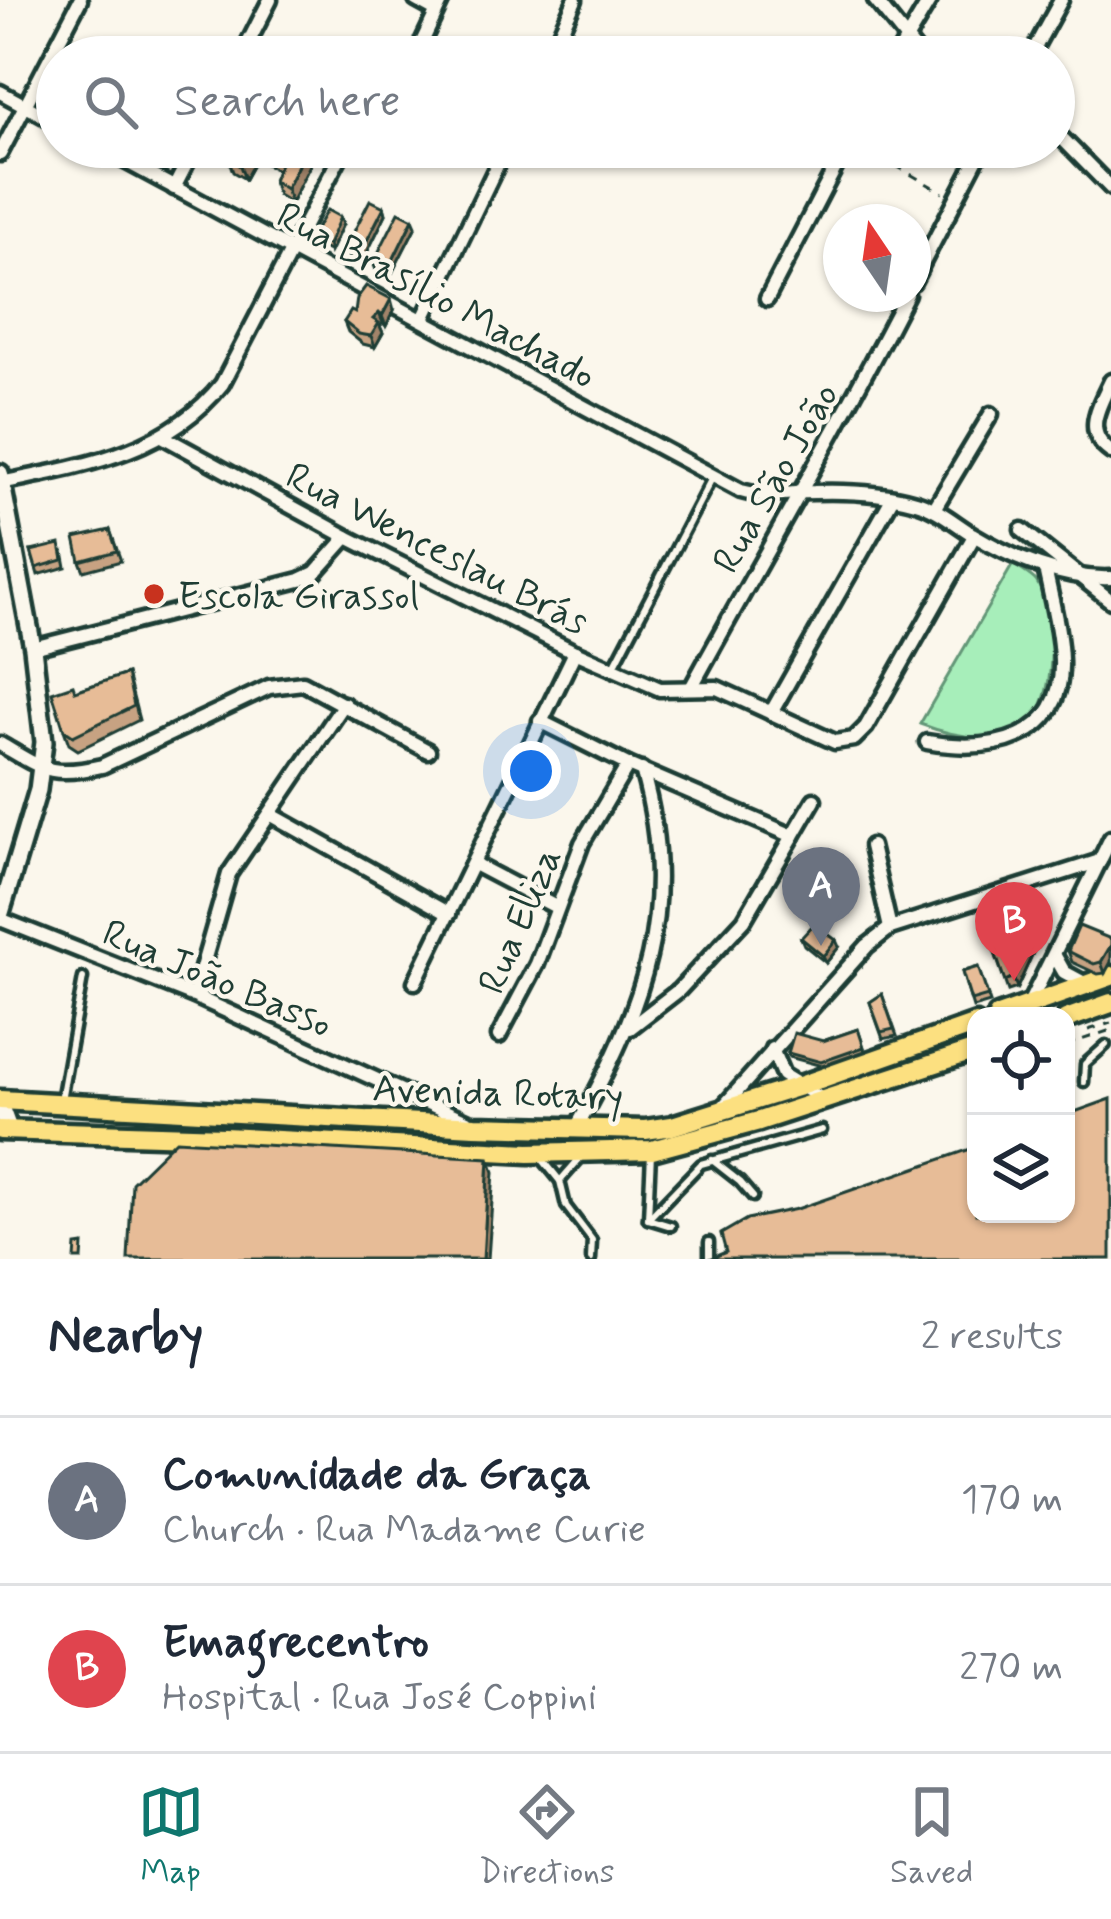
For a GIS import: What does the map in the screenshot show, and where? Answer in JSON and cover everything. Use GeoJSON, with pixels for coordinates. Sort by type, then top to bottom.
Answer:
{"type":"FeatureCollection","features":[{"type":"Feature","properties":{"kind":"main road"},"geometry":{"type":"LineString","coordinates":[[1023,1007],[1111,976]]}},
{"type":"Feature","properties":{"kind":"main road"},"geometry":{"type":"LineString","coordinates":[[1075,1016],[1111,1003]]}},
{"type":"Feature","properties":{"kind":"main road","name":"Avenida Rotary"},"geometry":{"type":"LineString","coordinates":[[0,1102],[645,1130],[797,1087],[967,1027]]}},
{"type":"Feature","properties":{"kind":"main road","name":"Avenida Rotary"},"geometry":{"type":"LineString","coordinates":[[5,1131],[529,1153],[652,1150],[692,1142],[967,1052]]}},
{"type":"Feature","properties":{"kind":"street"},"geometry":{"type":"LineString","coordinates":[[62,36],[80,0]]}},
{"type":"Feature","properties":{"kind":"street"},"geometry":{"type":"LineString","coordinates":[[252,36],[270,0]]}},
{"type":"Feature","properties":{"kind":"street"},"geometry":{"type":"LineString","coordinates":[[416,0],[439,5],[425,36]]}},
{"type":"Feature","properties":{"kind":"street"},"geometry":{"type":"LineString","coordinates":[[559,36],[575,0]]}},
{"type":"Feature","properties":{"kind":"street"},"geometry":{"type":"LineString","coordinates":[[875,0],[906,36]]}},
{"type":"Feature","properties":{"kind":"street"},"geometry":{"type":"LineString","coordinates":[[908,36],[930,0]]}},
{"type":"Feature","properties":{"kind":"street"},"geometry":{"type":"LineString","coordinates":[[1041,36],[1060,0]]}},
{"type":"Feature","properties":{"kind":"street"},"geometry":{"type":"LineString","coordinates":[[0,154],[36,88]]}},
{"type":"Feature","properties":{"kind":"street"},"geometry":{"type":"LineString","coordinates":[[0,92],[36,111]]}},
{"type":"Feature","properties":{"kind":"street"},"geometry":{"type":"LineString","coordinates":[[1075,151],[1111,188]]}},
{"type":"Feature","properties":{"kind":"street","name":"Rua Brasílio Machado"},"geometry":{"type":"LineString","coordinates":[[137,168],[712,478],[748,493],[776,512],[782,523]]}},
{"type":"Feature","properties":{"kind":"street"},"geometry":{"type":"LineString","coordinates":[[174,188],[184,168]]}},
{"type":"Feature","properties":{"kind":"street"},"geometry":{"type":"LineString","coordinates":[[0,917],[41,770],[44,742],[1,480],[123,453],[164,437],[193,416],[222,384],[333,168]]}},
{"type":"Feature","properties":{"kind":"street"},"geometry":{"type":"LineString","coordinates":[[423,320],[496,168]]}},
{"type":"Feature","properties":{"kind":"street"},"geometry":{"type":"LineString","coordinates":[[767,299],[835,168]]}},
{"type":"Feature","properties":{"kind":"street"},"geometry":{"type":"LineString","coordinates":[[931,247],[972,168]]}},
{"type":"Feature","properties":{"kind":"street","name":"Rua São João"},"geometry":{"type":"LineString","coordinates":[[691,688],[835,436],[898,312]]}},
{"type":"Feature","properties":{"kind":"street"},"geometry":{"type":"LineString","coordinates":[[1111,381],[1094,429],[1100,444],[1111,452]]}},
{"type":"Feature","properties":{"kind":"street"},"geometry":{"type":"LineString","coordinates":[[934,509],[991,414]]}},
{"type":"Feature","properties":{"kind":"street","name":"Rua Wenceslau Brás"},"geometry":{"type":"LineString","coordinates":[[164,437],[347,537],[575,652],[670,692],[717,688],[835,742],[854,740],[866,727],[974,536]]}},
{"type":"Feature","properties":{"kind":"street","name":"Rua Brasílio Machado"},"geometry":{"type":"LineString","coordinates":[[748,493],[893,497],[934,509],[974,536],[1046,568],[1087,579]]}},
{"type":"Feature","properties":{"kind":"street"},"geometry":{"type":"LineString","coordinates":[[771,713],[893,497]]}},
{"type":"Feature","properties":{"kind":"street"},"geometry":{"type":"LineString","coordinates":[[1022,530],[1111,601]]}},
{"type":"Feature","properties":{"kind":"street"},"geometry":{"type":"LineString","coordinates":[[32,648],[308,577],[347,537]]}},
{"type":"Feature","properties":{"kind":"street"},"geometry":{"type":"LineString","coordinates":[[927,742],[964,748],[991,745],[1020,736],[1046,716],[1060,682],[1061,657],[1046,568]]}},
{"type":"Feature","properties":{"kind":"street"},"geometry":{"type":"LineString","coordinates":[[1087,579],[1111,578]]}},
{"type":"Feature","properties":{"kind":"street"},"geometry":{"type":"LineString","coordinates":[[415,982],[575,652]]}},
{"type":"Feature","properties":{"kind":"street"},"geometry":{"type":"LineString","coordinates":[[0,744],[41,770],[74,773],[102,766],[287,682],[303,683],[428,751]]}},
{"type":"Feature","properties":{"kind":"street"},"geometry":{"type":"LineString","coordinates":[[194,996],[229,874],[344,704]]}},
{"type":"Feature","properties":{"kind":"street"},"geometry":{"type":"LineString","coordinates":[[540,722],[793,836]]}},
{"type":"Feature","properties":{"kind":"street"},"geometry":{"type":"LineString","coordinates":[[576,1128],[629,1028],[650,962],[656,830],[635,768]]}},
{"type":"Feature","properties":{"kind":"street","name":"Rua Eliza"},"geometry":{"type":"LineString","coordinates":[[499,1036],[537,964],[582,843],[635,768]]}},
{"type":"Feature","properties":{"kind":"street"},"geometry":{"type":"LineString","coordinates":[[629,1028],[679,990],[744,920],[814,800]]}},
{"type":"Feature","properties":{"kind":"street"},"geometry":{"type":"LineString","coordinates":[[271,814],[449,914]]}},
{"type":"Feature","properties":{"kind":"street"},"geometry":{"type":"LineString","coordinates":[[1028,1005],[1111,838]]}},
{"type":"Feature","properties":{"kind":"street"},"geometry":{"type":"LineString","coordinates":[[871,846],[890,928]]}},
{"type":"Feature","properties":{"kind":"street"},"geometry":{"type":"LineString","coordinates":[[718,1112],[867,946],[890,928],[1100,861]]}},
{"type":"Feature","properties":{"kind":"street"},"geometry":{"type":"LineString","coordinates":[[474,864],[556,907]]}},
{"type":"Feature","properties":{"kind":"street","name":"Rua João Basso"},"geometry":{"type":"LineString","coordinates":[[0,917],[194,996],[475,1126]]}},
{"type":"Feature","properties":{"kind":"street"},"geometry":{"type":"LineString","coordinates":[[1055,956],[1073,980],[1088,985]]}},
{"type":"Feature","properties":{"kind":"street"},"geometry":{"type":"LineString","coordinates":[[772,1049],[778,1069],[797,1087],[824,1100]]}},
{"type":"Feature","properties":{"kind":"street"},"geometry":{"type":"LineString","coordinates":[[0,1102],[5,1131]]}},
{"type":"Feature","properties":{"kind":"lane"},"geometry":{"type":"LineString","coordinates":[[613,668],[712,478]]}},
{"type":"Feature","properties":{"kind":"lane"},"geometry":{"type":"LineString","coordinates":[[61,1103],[83,978]]}},
{"type":"Feature","properties":{"kind":"lane"},"geometry":{"type":"LineString","coordinates":[[1084,1082],[1084,1064],[1106,1045]]}},
{"type":"Feature","properties":{"kind":"lane"},"geometry":{"type":"LineString","coordinates":[[647,1219],[689,1172],[712,1160],[822,1130]]}},
{"type":"Feature","properties":{"kind":"lane"},"geometry":{"type":"LineString","coordinates":[[647,1219],[652,1150]]}},
{"type":"Feature","properties":{"kind":"lane"},"geometry":{"type":"LineString","coordinates":[[560,1180],[588,1152]]}},
{"type":"Feature","properties":{"kind":"lane"},"geometry":{"type":"LineString","coordinates":[[529,1153],[548,1163],[560,1180],[566,1206],[592,1240],[591,1259]]}},
{"type":"Feature","properties":{"kind":"lane"},"geometry":{"type":"LineString","coordinates":[[712,1160],[753,1197]]}},
{"type":"Feature","properties":{"kind":"lane"},"geometry":{"type":"LineString","coordinates":[[647,1219],[671,1226]]}},
{"type":"Feature","properties":{"kind":"lane"},"geometry":{"type":"LineString","coordinates":[[709,1259],[710,1242]]}},
{"type":"Feature","properties":{"kind":"path"},"geometry":{"type":"LineString","coordinates":[[900,168],[955,200]]}},
{"type":"Feature","properties":{"kind":"path"},"geometry":{"type":"LineString","coordinates":[[1088,1030],[1111,1022]]}},
{"type":"Feature","properties":{"kind":"path"},"geometry":{"type":"LineString","coordinates":[[1075,1042],[1111,1030]]}},
{"type":"Feature","properties":{"kind":"green space"},"geometry":{"type":"Polygon","coordinates":[[[1013,564],[1036,581],[1047,610],[1050,669],[1042,704],[1023,726],[995,736],[964,736],[920,724],[1013,564]]]}},
{"type":"Feature","properties":{"kind":"building"},"geometry":{"type":"Polygon","coordinates":[[[278,168],[296,168],[286,189],[273,181],[278,168]]]}},
{"type":"Feature","properties":{"kind":"building"},"geometry":{"type":"Polygon","coordinates":[[[370,200],[384,207],[359,256],[345,249],[370,200]]]}},
{"type":"Feature","properties":{"kind":"building"},"geometry":{"type":"Polygon","coordinates":[[[327,210],[340,217],[328,245],[311,237],[327,210]]]}},
{"type":"Feature","properties":{"kind":"building"},"geometry":{"type":"Polygon","coordinates":[[[399,212],[413,219],[388,270],[373,263],[399,212]]]}},
{"type":"Feature","properties":{"kind":"building"},"geometry":{"type":"Polygon","coordinates":[[[366,286],[391,299],[382,316],[379,313],[373,319],[379,323],[371,336],[359,334],[344,322],[351,311],[355,313],[357,298],[366,286]]]}},
{"type":"Feature","properties":{"kind":"building"},"geometry":{"type":"Polygon","coordinates":[[[110,530],[117,551],[80,561],[75,538],[110,530]]]}},
{"type":"Feature","properties":{"kind":"building"},"geometry":{"type":"Polygon","coordinates":[[[60,544],[63,560],[36,568],[31,551],[60,544]]]}},
{"type":"Feature","properties":{"kind":"building"},"geometry":{"type":"Polygon","coordinates":[[[127,674],[134,706],[73,736],[64,730],[52,692],[73,685],[75,691],[127,674]]]}},
{"type":"Feature","properties":{"kind":"building"},"geometry":{"type":"Polygon","coordinates":[[[1012,922],[1034,933],[1013,977],[1005,981],[993,947],[1012,922]]]}},
{"type":"Feature","properties":{"kind":"building"},"geometry":{"type":"Polygon","coordinates":[[[814,924],[836,940],[823,956],[801,938],[814,924]]]}},
{"type":"Feature","properties":{"kind":"building"},"geometry":{"type":"Polygon","coordinates":[[[1079,926],[1111,939],[1101,962],[1094,964],[1068,951],[1079,926]]]}},
{"type":"Feature","properties":{"kind":"building"},"geometry":{"type":"Polygon","coordinates":[[[978,967],[988,996],[971,1001],[962,972],[978,967]]]}},
{"type":"Feature","properties":{"kind":"building"},"geometry":{"type":"Polygon","coordinates":[[[882,994],[894,1029],[881,1032],[870,1002],[882,994]]]}},
{"type":"Feature","properties":{"kind":"building"},"geometry":{"type":"Polygon","coordinates":[[[858,1029],[864,1047],[821,1062],[788,1053],[794,1033],[823,1041],[858,1029]]]}},
{"type":"Feature","properties":{"kind":"building"},"geometry":{"type":"Polygon","coordinates":[[[1111,1099],[1111,1259],[709,1259],[726,1252],[721,1234],[747,1219],[797,1209],[967,1150],[967,1223],[1075,1223],[1075,1112],[1111,1099]]]}},
{"type":"Feature","properties":{"kind":"building"},"geometry":{"type":"Polygon","coordinates":[[[176,1140],[489,1158],[483,1259],[128,1259],[132,1183],[176,1140]]]}},
{"type":"Feature","properties":{"kind":"building"},"geometry":{"type":"Polygon","coordinates":[[[83,1245],[82,1259],[75,1259],[76,1246],[83,1245]]]}},
{"type":"Feature","properties":{"kind":"place","name":"Escola Girassol"},"geometry":{"type":"Point","coordinates":[154,594]}},
{"type":"Feature","properties":{"kind":"place","name":"Comunidade da Graça"},"geometry":{"type":"Point","coordinates":[821,946]}},
{"type":"Feature","properties":{"kind":"place","name":"Emagrecentro"},"geometry":{"type":"Point","coordinates":[1014,981]}}]}
